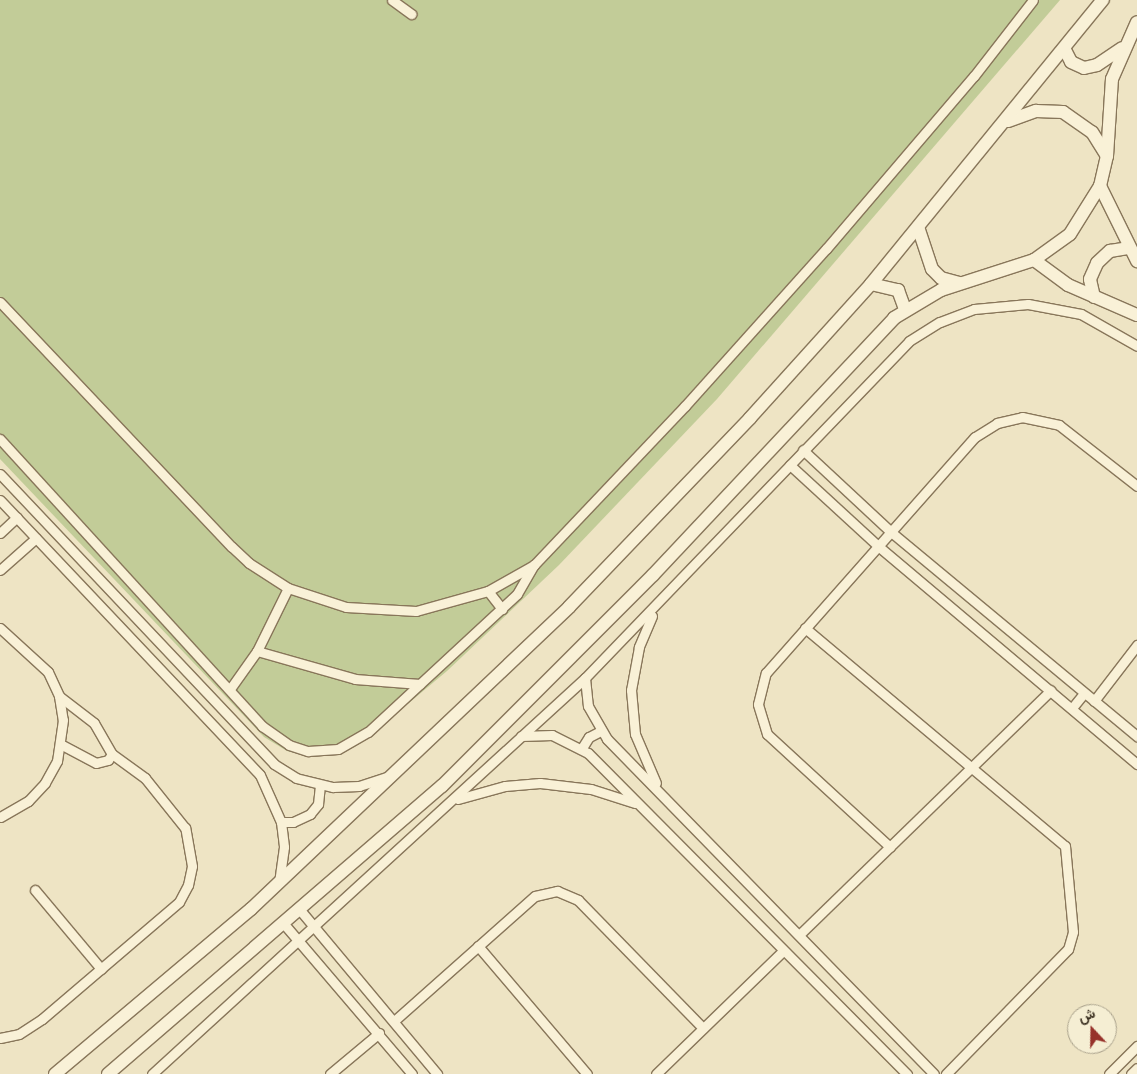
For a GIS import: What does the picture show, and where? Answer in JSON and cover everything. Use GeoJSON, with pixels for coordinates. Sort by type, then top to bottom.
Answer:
{"type":"FeatureCollection","features":[{"type":"Feature","properties":{"kind":"street"},"geometry":{"type":"LineString","coordinates":[[392,0],[411,14]]}},
{"type":"Feature","properties":{"kind":"street"},"geometry":{"type":"LineString","coordinates":[[0,440],[230,689],[278,738],[290,745],[316,751],[352,743],[502,609],[525,583],[534,565],[685,406],[826,249],[974,76],[1034,0]]}},
{"type":"Feature","properties":{"kind":"street"},"geometry":{"type":"LineString","coordinates":[[55,1074],[278,884],[575,600],[750,418],[871,284],[1065,50],[1103,0]]}},
{"type":"Feature","properties":{"kind":"street"},"geometry":{"type":"LineString","coordinates":[[108,1074],[442,786],[653,575],[905,310],[960,283],[1034,260],[1070,234],[1100,186],[1107,156],[1109,95],[1122,48],[1137,22]]}},
{"type":"Feature","properties":{"kind":"street"},"geometry":{"type":"LineString","coordinates":[[1065,50],[1071,62],[1084,68],[1097,65],[1122,48]]}},
{"type":"Feature","properties":{"kind":"street"},"geometry":{"type":"LineString","coordinates":[[1007,121],[1036,111],[1063,112],[1092,132],[1107,156]]}},
{"type":"Feature","properties":{"kind":"street"},"geometry":{"type":"LineString","coordinates":[[1100,186],[1128,248],[1137,262]]}},
{"type":"Feature","properties":{"kind":"street"},"geometry":{"type":"LineString","coordinates":[[918,227],[932,269],[941,278],[960,283]]}},
{"type":"Feature","properties":{"kind":"street"},"geometry":{"type":"LineString","coordinates":[[1094,297],[1090,280],[1096,263],[1110,251],[1128,248]]}},
{"type":"Feature","properties":{"kind":"street"},"geometry":{"type":"LineString","coordinates":[[1034,260],[1068,285],[1137,315]]}},
{"type":"Feature","properties":{"kind":"street"},"geometry":{"type":"LineString","coordinates":[[871,284],[883,284],[898,290],[905,310]]}},
{"type":"Feature","properties":{"kind":"street"},"geometry":{"type":"LineString","coordinates":[[0,302],[232,547],[249,563],[288,588],[326,603],[395,612],[442,606],[488,591],[534,565]]}},
{"type":"Feature","properties":{"kind":"street"},"geometry":{"type":"LineString","coordinates":[[152,1074],[456,800],[521,736],[585,678],[657,607],[902,347],[940,322],[974,309],[1010,304],[1064,309],[1098,320],[1137,346]]}},
{"type":"Feature","properties":{"kind":"street"},"geometry":{"type":"LineString","coordinates":[[890,847],[772,742],[760,720],[759,696],[766,673],[975,437],[1009,419],[1035,417],[1060,425],[1137,486]]}},
{"type":"Feature","properties":{"kind":"street"},"geometry":{"type":"LineString","coordinates":[[803,450],[891,532],[1137,736]]}},
{"type":"Feature","properties":{"kind":"street"},"geometry":{"type":"LineString","coordinates":[[790,465],[878,546],[1137,764]]}},
{"type":"Feature","properties":{"kind":"street"},"geometry":{"type":"LineString","coordinates":[[0,474],[274,764],[296,778],[320,786],[358,786],[397,772]]}},
{"type":"Feature","properties":{"kind":"street"},"geometry":{"type":"LineString","coordinates":[[0,500],[260,775],[281,822],[283,854],[278,884]]}},
{"type":"Feature","properties":{"kind":"street"},"geometry":{"type":"LineString","coordinates":[[0,533],[17,518]]}},
{"type":"Feature","properties":{"kind":"street"},"geometry":{"type":"LineString","coordinates":[[0,570],[36,538]]}},
{"type":"Feature","properties":{"kind":"street"},"geometry":{"type":"LineString","coordinates":[[230,689],[257,651],[288,588]]}},
{"type":"Feature","properties":{"kind":"street"},"geometry":{"type":"LineString","coordinates":[[488,591],[502,609]]}},
{"type":"Feature","properties":{"kind":"street"},"geometry":{"type":"LineString","coordinates":[[657,607],[637,654],[632,712],[642,755],[662,793]]}},
{"type":"Feature","properties":{"kind":"street"},"geometry":{"type":"LineString","coordinates":[[0,628],[36,658],[59,696],[94,723],[112,754],[145,778],[175,812],[185,828],[192,866],[178,902],[34,1026],[0,1038]]}},
{"type":"Feature","properties":{"kind":"street"},"geometry":{"type":"LineString","coordinates":[[805,628],[1065,846],[1073,932],[1068,949],[946,1074]]}},
{"type":"Feature","properties":{"kind":"street"},"geometry":{"type":"LineString","coordinates":[[1094,701],[1137,646]]}},
{"type":"Feature","properties":{"kind":"street"},"geometry":{"type":"LineString","coordinates":[[257,651],[356,678],[420,684]]}},
{"type":"Feature","properties":{"kind":"street"},"geometry":{"type":"LineString","coordinates":[[585,678],[588,706],[601,731],[934,1074]]}},
{"type":"Feature","properties":{"kind":"street"},"geometry":{"type":"LineString","coordinates":[[799,935],[1051,690]]}},
{"type":"Feature","properties":{"kind":"street"},"geometry":{"type":"LineString","coordinates":[[1072,708],[1084,693]]}},
{"type":"Feature","properties":{"kind":"street"},"geometry":{"type":"LineString","coordinates":[[0,817],[28,801],[45,783],[61,744],[63,720],[59,696]]}},
{"type":"Feature","properties":{"kind":"street"},"geometry":{"type":"LineString","coordinates":[[582,748],[589,737],[601,731]]}},
{"type":"Feature","properties":{"kind":"street"},"geometry":{"type":"LineString","coordinates":[[521,736],[552,734],[582,748],[906,1074]]}},
{"type":"Feature","properties":{"kind":"street"},"geometry":{"type":"LineString","coordinates":[[61,744],[96,763],[108,760],[112,754]]}},
{"type":"Feature","properties":{"kind":"street"},"geometry":{"type":"LineString","coordinates":[[456,800],[505,786],[540,783],[591,789],[640,805]]}},
{"type":"Feature","properties":{"kind":"street"},"geometry":{"type":"LineString","coordinates":[[281,822],[300,821],[310,814],[318,804],[320,786]]}},
{"type":"Feature","properties":{"kind":"street"},"geometry":{"type":"LineString","coordinates":[[35,890],[101,968]]}},
{"type":"Feature","properties":{"kind":"street"},"geometry":{"type":"LineString","coordinates":[[394,1021],[535,896],[557,891],[568,894],[703,1028]]}},
{"type":"Feature","properties":{"kind":"street"},"geometry":{"type":"LineString","coordinates":[[300,910],[437,1074]]}},
{"type":"Feature","properties":{"kind":"street"},"geometry":{"type":"LineString","coordinates":[[284,924],[379,1033],[412,1074]]}},
{"type":"Feature","properties":{"kind":"street"},"geometry":{"type":"LineString","coordinates":[[478,946],[587,1074]]}},
{"type":"Feature","properties":{"kind":"street"},"geometry":{"type":"LineString","coordinates":[[656,1074],[783,951]]}},
{"type":"Feature","properties":{"kind":"street"},"geometry":{"type":"LineString","coordinates":[[330,1074],[379,1033]]}},
{"type":"Feature","properties":{"kind":"street"},"geometry":{"type":"LineString","coordinates":[[1109,1074],[1137,1046]]}},
{"type":"Feature","properties":{"kind":"street"},"geometry":{"type":"LineString","coordinates":[[1131,1074],[1137,1068]]}},
{"type":"Feature","properties":{"kind":"green space"},"geometry":{"type":"Polygon","coordinates":[[[0,0],[1060,0],[717,399],[559,565],[447,671],[356,746],[336,754],[310,757],[287,751],[264,737],[0,459],[0,0]]]}}]}
